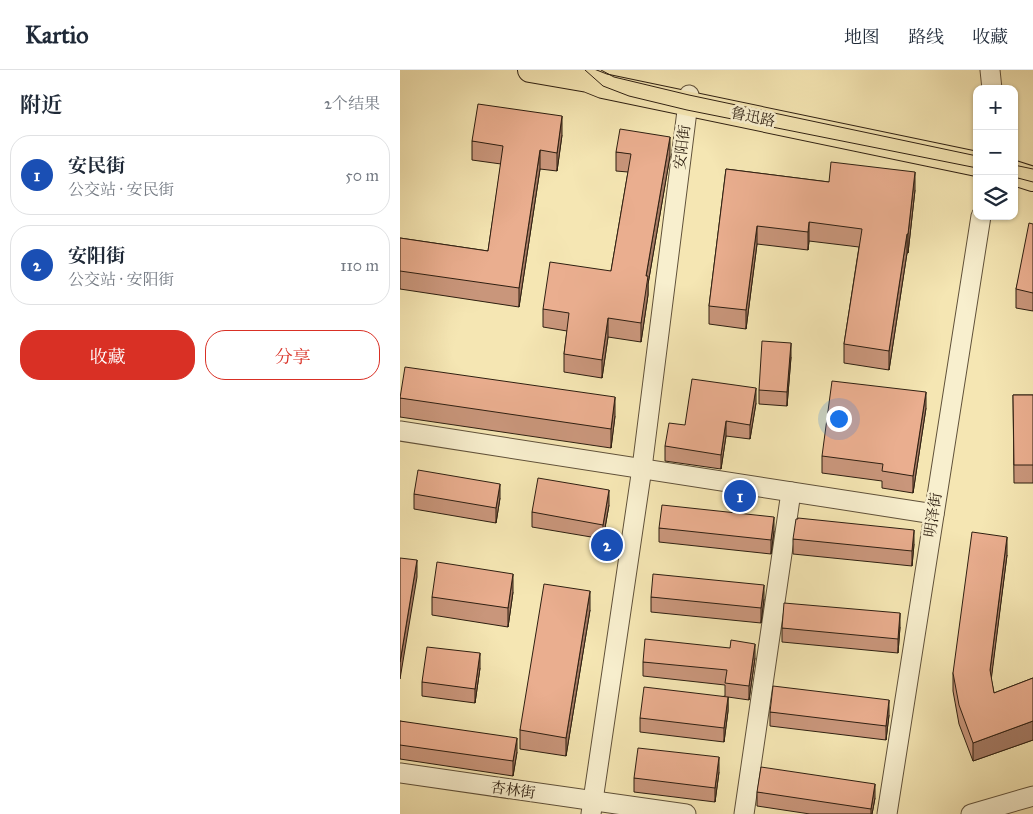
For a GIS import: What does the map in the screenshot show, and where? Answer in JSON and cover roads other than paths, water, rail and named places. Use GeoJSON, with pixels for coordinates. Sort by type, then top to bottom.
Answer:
{"type":"FeatureCollection","features":[{"type":"Feature","properties":{"kind":"main road","name":"鲁迅路"},"geometry":{"type":"LineString","coordinates":[[530,70],[586,75],[603,86],[689,100],[973,163]]}},
{"type":"Feature","properties":{"kind":"main road"},"geometry":{"type":"LineString","coordinates":[[1018,175],[1033,179]]}},
{"type":"Feature","properties":{"kind":"street"},"geometry":{"type":"LineString","coordinates":[[990,70],[992,85]]}},
{"type":"Feature","properties":{"kind":"street","name":"安阳街"},"geometry":{"type":"LineString","coordinates":[[592,808],[642,468],[689,100]]}},
{"type":"Feature","properties":{"kind":"street","name":"明泽街"},"geometry":{"type":"LineString","coordinates":[[887,814],[980,220]]}},
{"type":"Feature","properties":{"kind":"street"},"geometry":{"type":"LineString","coordinates":[[400,430],[934,514]]}},
{"type":"Feature","properties":{"kind":"street"},"geometry":{"type":"LineString","coordinates":[[744,814],[791,492]]}},
{"type":"Feature","properties":{"kind":"street","name":"杏林街"},"geometry":{"type":"LineString","coordinates":[[400,773],[592,808],[686,814]]}},
{"type":"Feature","properties":{"kind":"street"},"geometry":{"type":"LineString","coordinates":[[971,814],[1033,796]]}},
{"type":"Feature","properties":{"kind":"tram line"},"geometry":{"type":"LineString","coordinates":[[585,70],[603,86],[629,96],[687,110],[973,167]]}},
{"type":"Feature","properties":{"kind":"tram line"},"geometry":{"type":"LineString","coordinates":[[601,70],[614,77],[689,95],[973,155]]}},
{"type":"Feature","properties":{"kind":"tram line"},"geometry":{"type":"LineString","coordinates":[[1018,166],[1033,169]]}},
{"type":"Feature","properties":{"kind":"tram line"},"geometry":{"type":"LineString","coordinates":[[1018,178],[1033,182]]}},
{"type":"Feature","properties":{"kind":"place","name":"安民街"},"geometry":{"type":"Point","coordinates":[740,496]}},
{"type":"Feature","properties":{"kind":"place","name":"安阳街"},"geometry":{"type":"Point","coordinates":[607,545]}}]}
